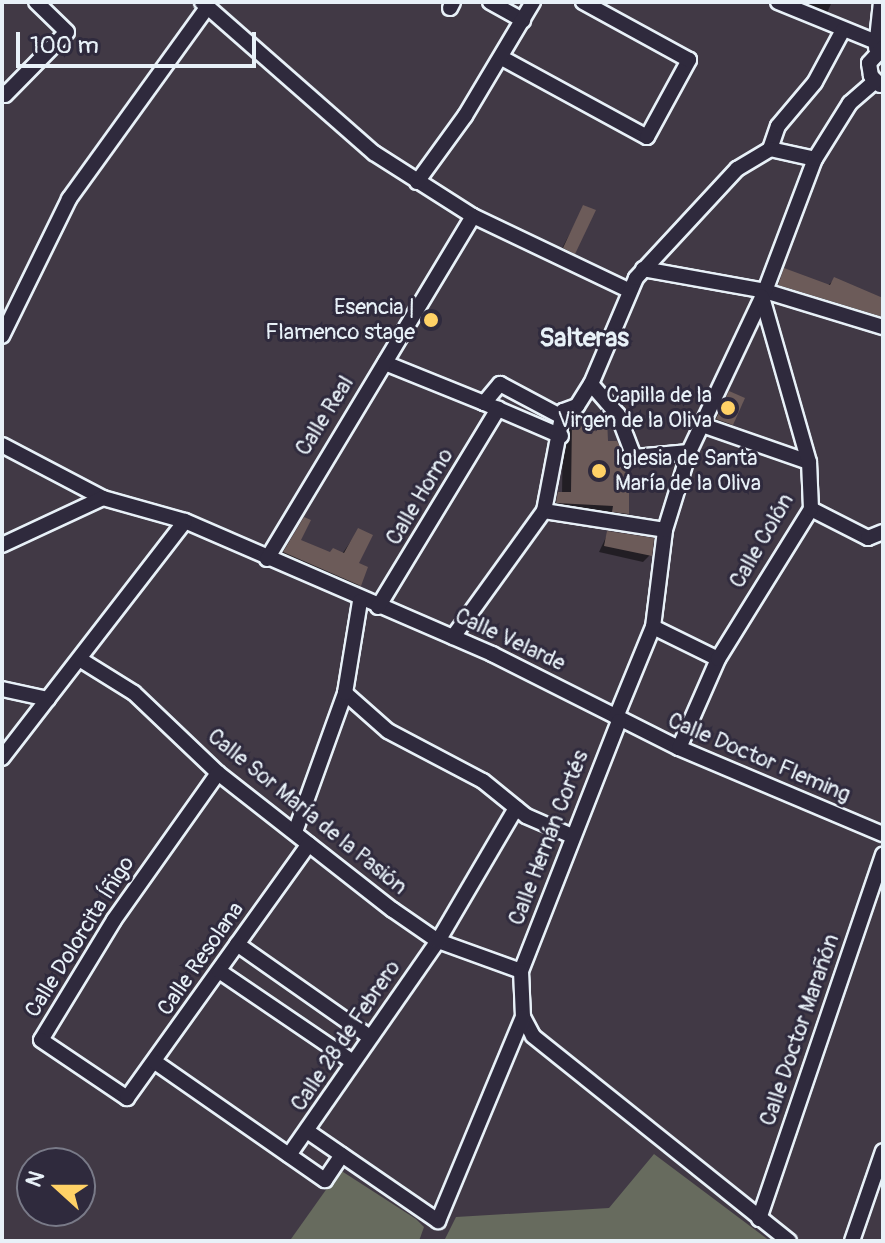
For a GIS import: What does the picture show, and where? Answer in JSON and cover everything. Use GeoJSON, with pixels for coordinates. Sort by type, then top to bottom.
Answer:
{"type":"FeatureCollection","features":[{"type":"Feature","properties":{"kind":"street"},"geometry":{"type":"LineString","coordinates":[[3,95],[67,32],[36,2]]}},
{"type":"Feature","properties":{"kind":"street"},"geometry":{"type":"LineString","coordinates":[[490,2],[523,20]]}},
{"type":"Feature","properties":{"kind":"street"},"geometry":{"type":"LineString","coordinates":[[417,182],[502,58],[533,2]]}},
{"type":"Feature","properties":{"kind":"street"},"geometry":{"type":"LineString","coordinates":[[502,58],[647,137],[689,60],[583,2]]}},
{"type":"Feature","properties":{"kind":"street"},"geometry":{"type":"LineString","coordinates":[[778,2],[878,47]]}},
{"type":"Feature","properties":{"kind":"street"},"geometry":{"type":"LineString","coordinates":[[879,84],[869,70],[878,47],[881,2]]}},
{"type":"Feature","properties":{"kind":"street"},"geometry":{"type":"LineString","coordinates":[[2,336],[69,199],[204,5],[374,153],[417,182],[473,216],[628,290]]}},
{"type":"Feature","properties":{"kind":"street"},"geometry":{"type":"LineString","coordinates":[[453,637],[544,511],[561,436],[563,411],[577,406],[591,384],[628,290],[643,269],[737,169],[770,149],[778,126],[815,82],[843,30]]}},
{"type":"Feature","properties":{"kind":"street","name":"Calle Hernán Cortés"},"geometry":{"type":"LineString","coordinates":[[521,971],[653,627],[665,530],[689,452],[764,294],[815,159],[850,103],[879,84]]}},
{"type":"Feature","properties":{"kind":"street"},"geometry":{"type":"LineString","coordinates":[[770,149],[815,159]]}},
{"type":"Feature","properties":{"kind":"street","name":"Calle Real"},"geometry":{"type":"LineString","coordinates":[[267,559],[473,216]]}},
{"type":"Feature","properties":{"kind":"street"},"geometry":{"type":"LineString","coordinates":[[643,269],[764,294],[883,327]]}},
{"type":"Feature","properties":{"kind":"street","name":"Calle Colón"},"geometry":{"type":"LineString","coordinates":[[679,748],[718,659],[811,509],[809,462],[764,294]]}},
{"type":"Feature","properties":{"kind":"street"},"geometry":{"type":"LineString","coordinates":[[385,363],[561,436]]}},
{"type":"Feature","properties":{"kind":"street"},"geometry":{"type":"LineString","coordinates":[[491,406],[500,384],[562,417]]}},
{"type":"Feature","properties":{"kind":"street"},"geometry":{"type":"LineString","coordinates":[[591,384],[618,415],[634,457],[689,452]]}},
{"type":"Feature","properties":{"kind":"street","name":"Calle Horno"},"geometry":{"type":"LineString","coordinates":[[378,607],[491,406]]}},
{"type":"Feature","properties":{"kind":"street"},"geometry":{"type":"LineString","coordinates":[[702,425],[809,462]]}},
{"type":"Feature","properties":{"kind":"street","name":"Calle Velarde"},"geometry":{"type":"LineString","coordinates":[[2,445],[103,498],[185,521],[360,601],[453,637],[618,719]]}},
{"type":"Feature","properties":{"kind":"street"},"geometry":{"type":"LineString","coordinates":[[2,545],[103,498]]}},
{"type":"Feature","properties":{"kind":"street"},"geometry":{"type":"LineString","coordinates":[[811,509],[868,538],[883,532]]}},
{"type":"Feature","properties":{"kind":"street"},"geometry":{"type":"LineString","coordinates":[[544,511],[665,530]]}},
{"type":"Feature","properties":{"kind":"street"},"geometry":{"type":"LineString","coordinates":[[2,758],[81,660],[185,521]]}},
{"type":"Feature","properties":{"kind":"street"},"geometry":{"type":"LineString","coordinates":[[295,832],[345,693],[360,601]]}},
{"type":"Feature","properties":{"kind":"street"},"geometry":{"type":"LineString","coordinates":[[653,627],[718,659]]}},
{"type":"Feature","properties":{"kind":"street","name":"Calle Sor María de la Pasión"},"geometry":{"type":"LineString","coordinates":[[81,660],[134,693],[218,773],[438,941],[521,971]]}},
{"type":"Feature","properties":{"kind":"street"},"geometry":{"type":"LineString","coordinates":[[2,689],[48,699]]}},
{"type":"Feature","properties":{"kind":"street"},"geometry":{"type":"LineString","coordinates":[[345,693],[388,731],[483,781],[516,808],[572,836]]}},
{"type":"Feature","properties":{"kind":"street","name":"Calle Doctor Fleming"},"geometry":{"type":"LineString","coordinates":[[618,719],[883,834]]}},
{"type":"Feature","properties":{"kind":"street","name":"Calle Dolorcita Íñigo"},"geometry":{"type":"LineString","coordinates":[[127,1098],[41,1040],[114,920],[218,773]]}},
{"type":"Feature","properties":{"kind":"street","name":"Calle 28 de Febrero"},"geometry":{"type":"LineString","coordinates":[[289,1155],[438,941],[516,808]]}},
{"type":"Feature","properties":{"kind":"street","name":"Calle Resolana"},"geometry":{"type":"LineString","coordinates":[[127,1098],[309,844]]}},
{"type":"Feature","properties":{"kind":"street","name":"Calle Doctor Marañón"},"geometry":{"type":"LineString","coordinates":[[759,1219],[883,855]]}},
{"type":"Feature","properties":{"kind":"street"},"geometry":{"type":"LineString","coordinates":[[237,944],[370,1037]]}},
{"type":"Feature","properties":{"kind":"street"},"geometry":{"type":"LineString","coordinates":[[219,971],[353,1062]]}},
{"type":"Feature","properties":{"kind":"street"},"geometry":{"type":"LineString","coordinates":[[307,1131],[438,1221],[523,1017],[521,971]]}},
{"type":"Feature","properties":{"kind":"street"},"geometry":{"type":"LineString","coordinates":[[523,1017],[533,1036],[789,1241]]}},
{"type":"Feature","properties":{"kind":"street"},"geometry":{"type":"LineString","coordinates":[[155,1062],[325,1180],[342,1155]]}},
{"type":"Feature","properties":{"kind":"street"},"geometry":{"type":"LineString","coordinates":[[852,1241],[883,1151]]}},
{"type":"Feature","properties":{"kind":"shaded area"},"geometry":{"type":"Polygon","coordinates":[[[654,1154],[770,1241],[444,1241],[456,1217],[609,1208],[654,1154]]]}},
{"type":"Feature","properties":{"kind":"shaded area"},"geometry":{"type":"Polygon","coordinates":[[[340,1170],[416,1219],[424,1227],[419,1241],[291,1239],[340,1170]]]}},
{"type":"Feature","properties":{"kind":"building"},"geometry":{"type":"Polygon","coordinates":[[[583,205],[596,210],[575,254],[563,248],[583,205]]]}},
{"type":"Feature","properties":{"kind":"building"},"geometry":{"type":"Polygon","coordinates":[[[784,268],[830,285],[834,277],[883,298],[883,317],[778,285],[784,268]]]}},
{"type":"Feature","properties":{"kind":"building","name":"Capilla de la Virgen de la Oliva"},"geometry":{"type":"Polygon","coordinates":[[[729,391],[745,398],[733,425],[716,419],[729,391]]]}},
{"type":"Feature","properties":{"kind":"building","name":"Iglesia de Santa María de la Oliva"},"geometry":{"type":"Polygon","coordinates":[[[607,418],[608,441],[617,441],[629,465],[629,514],[612,512],[613,506],[556,503],[558,492],[571,492],[572,419],[607,418]]]}},
{"type":"Feature","properties":{"kind":"building"},"geometry":{"type":"Polygon","coordinates":[[[304,517],[311,520],[301,540],[330,552],[333,548],[344,553],[358,528],[373,535],[359,563],[368,567],[361,586],[283,552],[304,517]]]}},
{"type":"Feature","properties":{"kind":"building"},"geometry":{"type":"Polygon","coordinates":[[[607,531],[654,538],[652,556],[604,546],[607,531]]]}},
{"type":"Feature","properties":{"kind":"place","name":"Esencia | Flamenco stage"},"geometry":{"type":"Point","coordinates":[431,320]}},
{"type":"Feature","properties":{"kind":"place","name":"Capilla de la Virgen de la Oliva"},"geometry":{"type":"Point","coordinates":[728,408]}},
{"type":"Feature","properties":{"kind":"place","name":"Iglesia de Santa María de la Oliva"},"geometry":{"type":"Point","coordinates":[599,471]}},
{"type":"Feature","properties":{"kind":"district","name":"Salteras"},"geometry":{"type":"Point","coordinates":[584,339]}}]}
